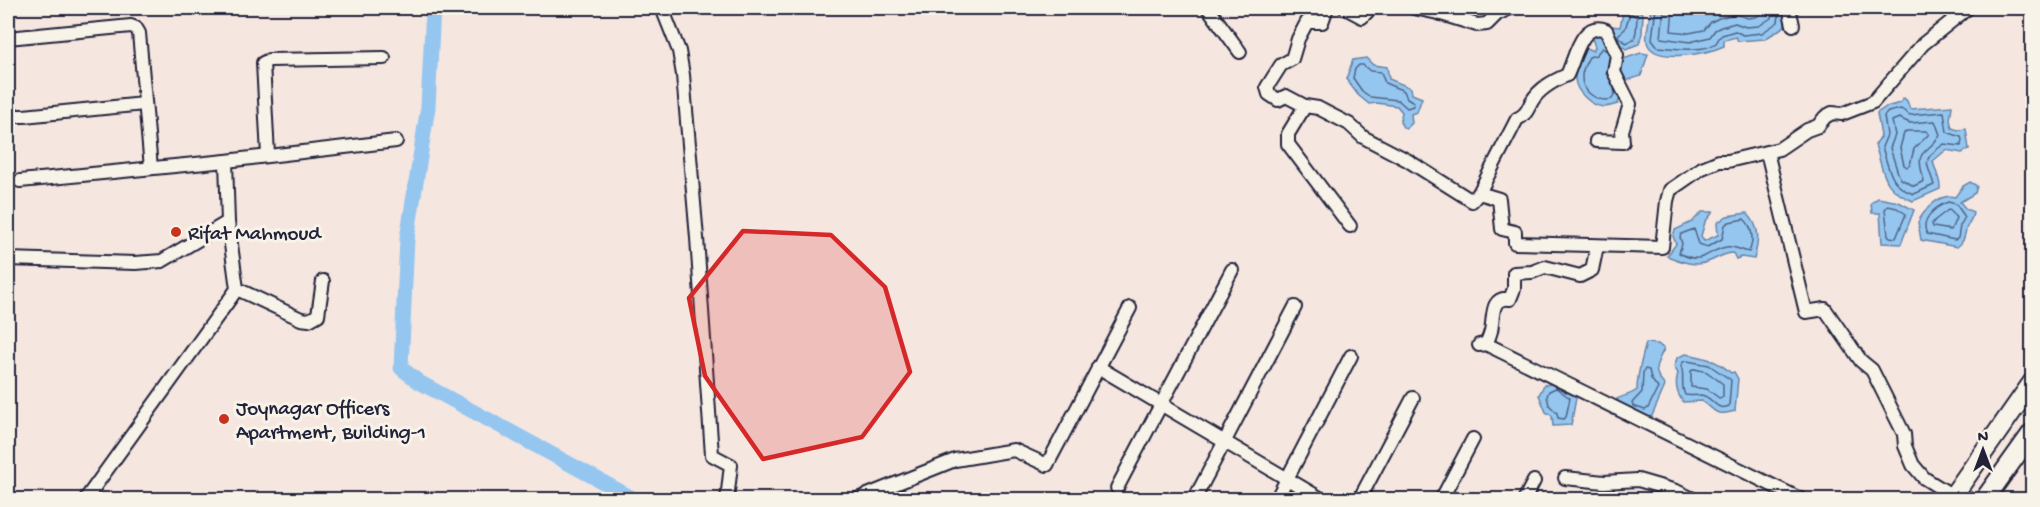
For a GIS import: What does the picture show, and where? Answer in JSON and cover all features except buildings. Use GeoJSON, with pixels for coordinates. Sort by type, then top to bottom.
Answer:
{"type":"FeatureCollection","features":[{"type":"Feature","properties":{"kind":"street"},"geometry":{"type":"LineString","coordinates":[[662,8],[679,51],[683,75],[712,455],[731,465],[727,500]]}},
{"type":"Feature","properties":{"kind":"street"},"geometry":{"type":"LineString","coordinates":[[1208,8],[1240,52]]}},
{"type":"Feature","properties":{"kind":"street"},"geometry":{"type":"LineString","coordinates":[[1328,8],[1322,22],[1307,22],[1292,58],[1281,66],[1267,87],[1269,94],[1278,100],[1286,96],[1305,106],[1318,108],[1349,124],[1363,137],[1407,160],[1472,201],[1479,193],[1517,119],[1527,113],[1533,100],[1552,81],[1567,75],[1588,32],[1598,27],[1606,30],[1613,45],[1617,56],[1614,72],[1630,104],[1622,131],[1623,142],[1596,141]]}},
{"type":"Feature","properties":{"kind":"street"},"geometry":{"type":"LineString","coordinates":[[1345,8],[1362,17],[1371,8]]}},
{"type":"Feature","properties":{"kind":"street"},"geometry":{"type":"LineString","coordinates":[[1414,8],[1449,15],[1477,25],[1487,24],[1497,14],[1510,8]]}},
{"type":"Feature","properties":{"kind":"street"},"geometry":{"type":"LineString","coordinates":[[1789,8],[1793,25]]}},
{"type":"Feature","properties":{"kind":"street"},"geometry":{"type":"LineString","coordinates":[[1479,193],[1499,199],[1502,229],[1515,232],[1515,243],[1662,247],[1670,190],[1702,168],[1719,161],[1779,149],[1818,126],[1825,117],[1832,113],[1842,114],[1873,102],[1923,44],[1968,8]]}},
{"type":"Feature","properties":{"kind":"street"},"geometry":{"type":"LineString","coordinates":[[8,38],[132,26],[136,28],[139,33],[151,168]]}},
{"type":"Feature","properties":{"kind":"street"},"geometry":{"type":"LineString","coordinates":[[268,155],[263,63],[269,60],[384,58]]}},
{"type":"Feature","properties":{"kind":"street"},"geometry":{"type":"LineString","coordinates":[[8,110],[16,116],[24,116],[144,104]]}},
{"type":"Feature","properties":{"kind":"street"},"geometry":{"type":"LineString","coordinates":[[1305,106],[1288,134],[1288,144],[1350,226]]}},
{"type":"Feature","properties":{"kind":"street"},"geometry":{"type":"LineString","coordinates":[[21,181],[226,161],[396,141]]}},
{"type":"Feature","properties":{"kind":"street"},"geometry":{"type":"LineString","coordinates":[[1767,152],[1806,312],[1825,309],[1861,361],[1872,370],[1904,434],[1905,446],[1913,465],[1924,478],[1952,498],[2032,383]]}},
{"type":"Feature","properties":{"kind":"street"},"geometry":{"type":"LineString","coordinates":[[85,500],[237,289],[228,222],[226,161]]}},
{"type":"Feature","properties":{"kind":"street"},"geometry":{"type":"LineString","coordinates":[[8,258],[135,263],[162,261],[228,222]]}},
{"type":"Feature","properties":{"kind":"street"},"geometry":{"type":"LineString","coordinates":[[1597,246],[1592,270],[1580,276],[1545,267],[1532,272],[1514,273],[1514,289],[1510,299],[1503,298],[1497,301],[1494,307],[1491,333],[1482,344],[1802,500]]}},
{"type":"Feature","properties":{"kind":"street"},"geometry":{"type":"LineString","coordinates":[[1117,488],[1232,270]]}},
{"type":"Feature","properties":{"kind":"street"},"geometry":{"type":"LineString","coordinates":[[237,289],[301,320],[309,320],[318,315],[323,280]]}},
{"type":"Feature","properties":{"kind":"street"},"geometry":{"type":"LineString","coordinates":[[1194,500],[1295,307]]}},
{"type":"Feature","properties":{"kind":"street"},"geometry":{"type":"LineString","coordinates":[[855,500],[955,460],[1014,450],[1047,465],[1130,308]]}},
{"type":"Feature","properties":{"kind":"street"},"geometry":{"type":"LineString","coordinates":[[1275,500],[1351,356]]}},
{"type":"Feature","properties":{"kind":"street"},"geometry":{"type":"LineString","coordinates":[[1098,367],[1323,500]]}},
{"type":"Feature","properties":{"kind":"street"},"geometry":{"type":"LineString","coordinates":[[1359,500],[1413,398]]}},
{"type":"Feature","properties":{"kind":"street"},"geometry":{"type":"LineString","coordinates":[[1984,500],[2032,433]]}},
{"type":"Feature","properties":{"kind":"street"},"geometry":{"type":"LineString","coordinates":[[1441,500],[1473,439]]}},
{"type":"Feature","properties":{"kind":"street"},"geometry":{"type":"LineString","coordinates":[[1565,478],[1604,482],[1638,480],[1676,491],[1695,500]]}},
{"type":"Feature","properties":{"kind":"street"},"geometry":{"type":"LineString","coordinates":[[1524,500],[1534,481]]}},
{"type":"Feature","properties":{"kind":"highlighted area"},"geometry":{"type":"Polygon","coordinates":[[[743,231],[831,235],[885,287],[910,372],[862,437],[763,459],[705,376],[689,298],[743,231]]]}},
{"type":"Feature","properties":{"kind":"water"},"geometry":{"type":"Polygon","coordinates":[[[1624,8],[1636,8],[1643,14],[1639,44],[1626,49],[1612,39],[1612,26],[1620,27],[1624,8]]]}},
{"type":"Feature","properties":{"kind":"water"},"geometry":{"type":"Polygon","coordinates":[[[1652,8],[1786,8],[1785,26],[1765,39],[1738,41],[1736,37],[1724,40],[1724,46],[1696,54],[1672,56],[1653,51],[1647,43],[1652,8]]]}},
{"type":"Feature","properties":{"kind":"water"},"geometry":{"type":"Polygon","coordinates":[[[1596,32],[1601,33],[1613,49],[1610,70],[1606,73],[1622,92],[1618,104],[1607,107],[1594,104],[1585,98],[1578,89],[1575,79],[1577,67],[1586,48],[1593,51],[1595,47],[1592,38],[1596,32]]]}},
{"type":"Feature","properties":{"kind":"water"},"geometry":{"type":"Polygon","coordinates":[[[1641,53],[1648,54],[1641,76],[1622,82],[1620,70],[1623,59],[1641,53]]]}},
{"type":"Feature","properties":{"kind":"water"},"geometry":{"type":"Polygon","coordinates":[[[1366,58],[1373,65],[1387,67],[1389,79],[1411,88],[1412,94],[1422,98],[1417,112],[1411,114],[1412,123],[1406,129],[1400,122],[1402,112],[1397,106],[1369,104],[1358,95],[1346,79],[1353,60],[1366,58]]]}},
{"type":"Feature","properties":{"kind":"water"},"geometry":{"type":"Polygon","coordinates":[[[1904,98],[1910,109],[1952,106],[1950,120],[1952,128],[1966,129],[1969,149],[1962,153],[1946,150],[1933,161],[1940,189],[1913,201],[1895,191],[1890,185],[1883,172],[1875,145],[1881,136],[1877,113],[1886,107],[1900,103],[1904,98]]]}},
{"type":"Feature","properties":{"kind":"water"},"geometry":{"type":"Polygon","coordinates":[[[1970,182],[1977,186],[1975,193],[1960,202],[1966,209],[1973,212],[1961,243],[1957,247],[1921,240],[1918,222],[1924,212],[1943,197],[1955,197],[1963,186],[1970,182]]]}},
{"type":"Feature","properties":{"kind":"water"},"geometry":{"type":"Polygon","coordinates":[[[1878,198],[1899,202],[1914,210],[1901,244],[1882,243],[1880,213],[1872,213],[1871,203],[1878,198]]]}},
{"type":"Feature","properties":{"kind":"water"},"geometry":{"type":"Polygon","coordinates":[[[1702,212],[1713,212],[1705,222],[1701,236],[1704,241],[1718,235],[1717,223],[1727,216],[1747,213],[1755,224],[1758,234],[1754,259],[1741,257],[1736,259],[1733,253],[1730,253],[1704,263],[1694,264],[1667,256],[1676,244],[1673,236],[1675,230],[1692,222],[1702,212]]]}},
{"type":"Feature","properties":{"kind":"water"},"geometry":{"type":"Polygon","coordinates":[[[1646,343],[1658,344],[1664,349],[1656,368],[1665,386],[1651,418],[1621,407],[1617,399],[1637,390],[1646,343]]]}},
{"type":"Feature","properties":{"kind":"water"},"geometry":{"type":"Polygon","coordinates":[[[1685,354],[1710,360],[1731,373],[1734,372],[1738,379],[1735,411],[1719,413],[1702,401],[1683,402],[1676,384],[1678,373],[1674,367],[1677,358],[1685,354]]]}},
{"type":"Feature","properties":{"kind":"water"},"geometry":{"type":"Polygon","coordinates":[[[1552,381],[1577,393],[1571,425],[1553,426],[1552,416],[1546,412],[1539,395],[1544,385],[1551,384],[1552,381]]]}},
{"type":"Feature","properties":{"kind":"waterway"},"geometry":{"type":"LineString","coordinates":[[433,8],[428,107],[407,239],[401,368],[419,382],[636,500]]}},
{"type":"Feature","properties":{"kind":"place","name":"Rifat Mahmoud"},"geometry":{"type":"Point","coordinates":[176,232]}},
{"type":"Feature","properties":{"kind":"place","name":"Joynagar Officers Apartment, Building-1"},"geometry":{"type":"Point","coordinates":[224,419]}}]}
